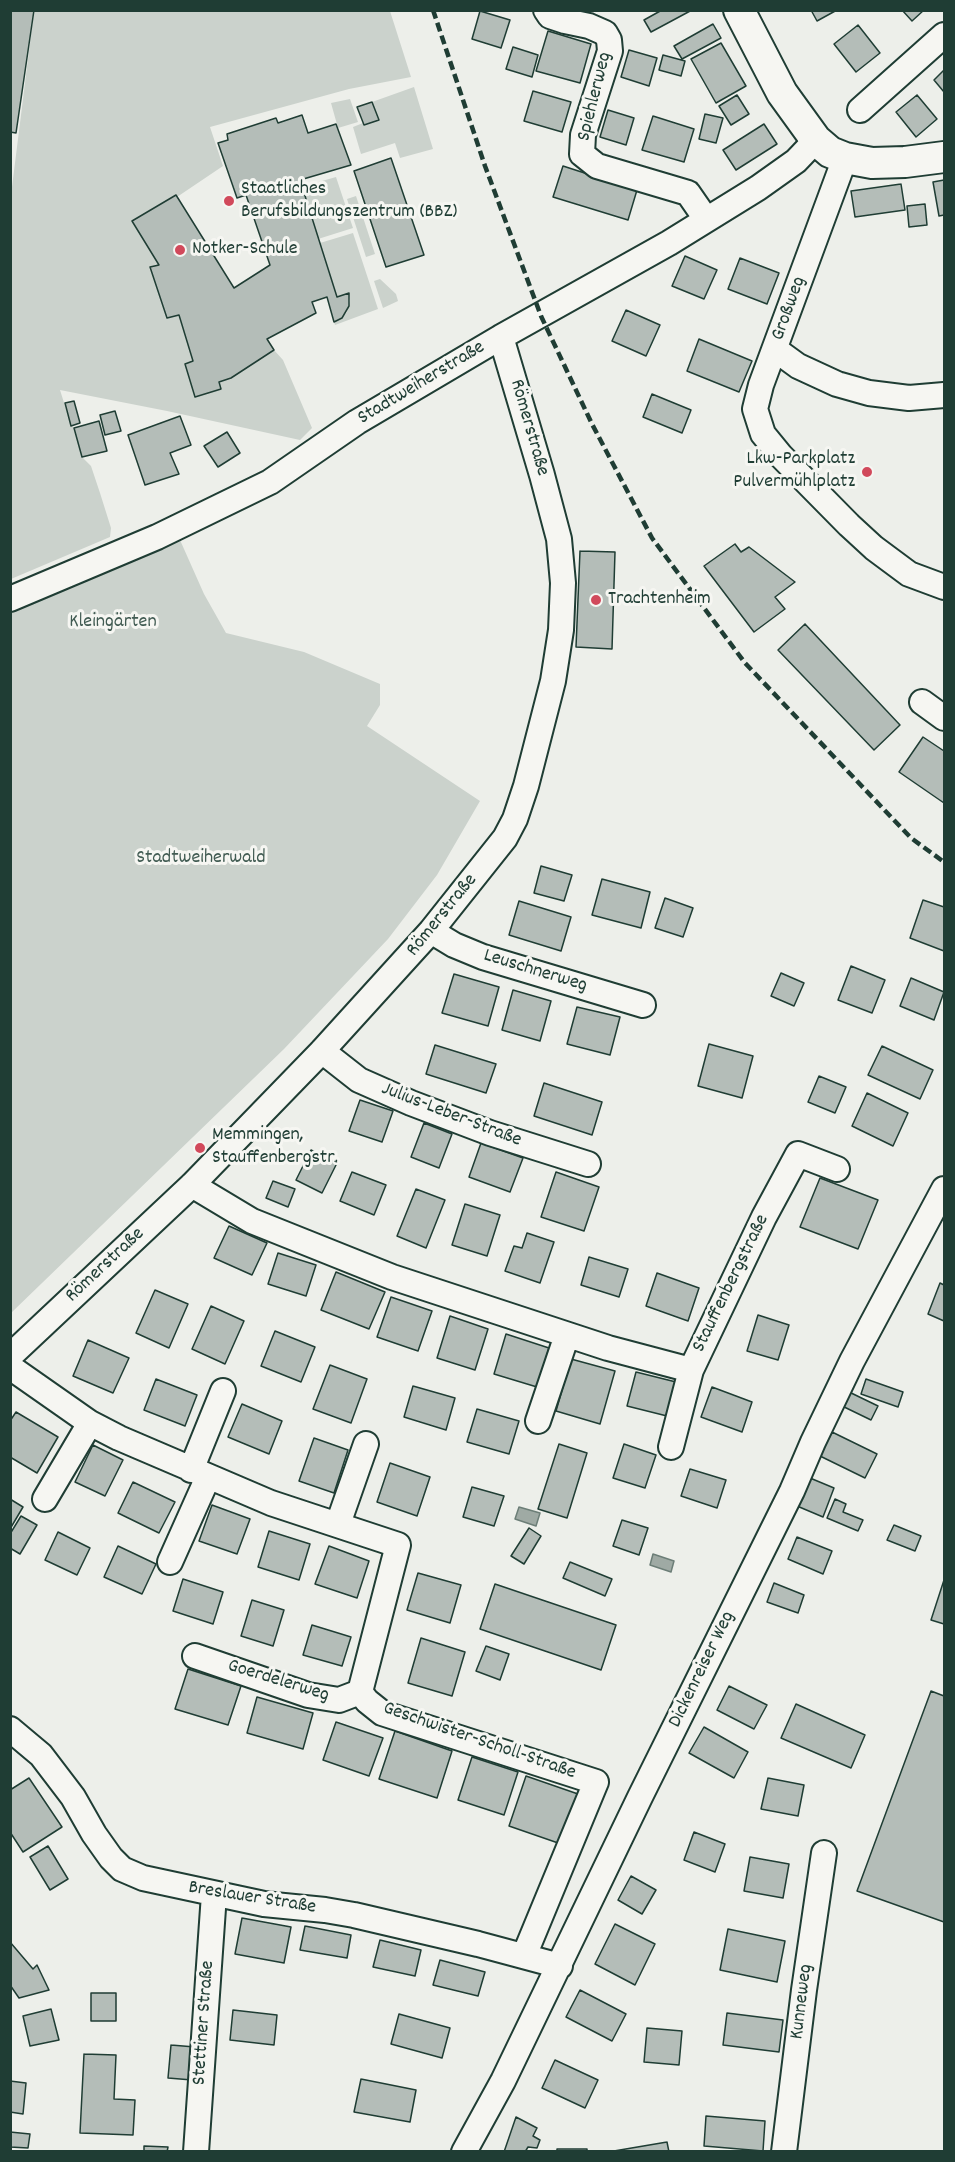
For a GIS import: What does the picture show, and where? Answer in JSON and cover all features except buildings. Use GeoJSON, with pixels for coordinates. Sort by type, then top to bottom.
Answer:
{"type":"FeatureCollection","features":[{"type":"Feature","properties":{"kind":"main road"},"geometry":{"type":"LineString","coordinates":[[739,10],[782,93],[816,140],[830,152],[845,158],[872,162],[905,162],[945,156]]}},
{"type":"Feature","properties":{"kind":"street","name":"Spiehlerweg"},"geometry":{"type":"LineString","coordinates":[[546,10],[550,16],[589,26],[605,33],[609,40],[610,51],[583,135],[582,154],[597,166],[688,193],[706,219]]}},
{"type":"Feature","properties":{"kind":"street"},"geometry":{"type":"LineString","coordinates":[[860,110],[945,35]]}},
{"type":"Feature","properties":{"kind":"street","name":"Stadtweiherstraße"},"geometry":{"type":"LineString","coordinates":[[10,599],[157,537],[270,482],[357,422],[501,337],[669,243],[780,173],[796,161],[816,140]]}},
{"type":"Feature","properties":{"kind":"street","name":"Großweg"},"geometry":{"type":"LineString","coordinates":[[845,158],[776,350],[761,385],[755,409],[763,434],[781,456],[874,548],[909,574],[945,587]]}},
{"type":"Feature","properties":{"kind":"street","name":"Römerstraße"},"geometry":{"type":"LineString","coordinates":[[10,1356],[192,1185],[322,1051],[431,931],[505,838],[515,819],[526,786],[553,681],[561,630],[563,583],[559,539],[501,337]]}},
{"type":"Feature","properties":{"kind":"street"},"geometry":{"type":"LineString","coordinates":[[776,350],[798,366],[837,384],[869,393],[909,398],[945,395]]}},
{"type":"Feature","properties":{"kind":"street"},"geometry":{"type":"LineString","coordinates":[[922,702],[945,718]]}},
{"type":"Feature","properties":{"kind":"street","name":"Leuschnerweg"},"geometry":{"type":"LineString","coordinates":[[431,931],[454,945],[483,957],[643,1005]]}},
{"type":"Feature","properties":{"kind":"street","name":"Julius-Leber-Straße"},"geometry":{"type":"LineString","coordinates":[[322,1051],[359,1080],[411,1103],[490,1133],[588,1164]]}},
{"type":"Feature","properties":{"kind":"street","name":"Stauffenbergstraße"},"geometry":{"type":"LineString","coordinates":[[192,1185],[252,1221],[392,1277],[608,1348],[691,1370],[798,1154],[837,1169]]}},
{"type":"Feature","properties":{"kind":"street","name":"Dickenreiser Weg"},"geometry":{"type":"LineString","coordinates":[[464,2151],[503,2081],[560,1966],[640,1797],[792,1491],[852,1361],[945,1189]]}},
{"type":"Feature","properties":{"kind":"street"},"geometry":{"type":"LineString","coordinates":[[538,1421],[567,1335]]}},
{"type":"Feature","properties":{"kind":"street","name":"Geschwister-Scholl-Straße"},"geometry":{"type":"LineString","coordinates":[[10,1367],[90,1423],[271,1503],[398,1545],[360,1692],[367,1701],[382,1713],[596,1782],[524,1956]]}},
{"type":"Feature","properties":{"kind":"street"},"geometry":{"type":"LineString","coordinates":[[671,1447],[691,1370]]}},
{"type":"Feature","properties":{"kind":"street"},"geometry":{"type":"LineString","coordinates":[[170,1562],[200,1473],[223,1390]]}},
{"type":"Feature","properties":{"kind":"street"},"geometry":{"type":"LineString","coordinates":[[45,1499],[90,1423]]}},
{"type":"Feature","properties":{"kind":"street"},"geometry":{"type":"LineString","coordinates":[[338,1524],[366,1444]]}},
{"type":"Feature","properties":{"kind":"street","name":"Goerdelerweg"},"geometry":{"type":"LineString","coordinates":[[195,1656],[308,1695],[339,1700],[360,1692]]}},
{"type":"Feature","properties":{"kind":"street","name":"Breslauer Straße"},"geometry":{"type":"LineString","coordinates":[[10,1728],[41,1755],[73,1797],[111,1858],[122,1869],[143,1878],[264,1904],[354,1915],[560,1966]]}},
{"type":"Feature","properties":{"kind":"street","name":"Kunneweg"},"geometry":{"type":"LineString","coordinates":[[784,2151],[824,1853]]}},
{"type":"Feature","properties":{"kind":"street","name":"Stettiner Straße"},"geometry":{"type":"LineString","coordinates":[[196,2151],[214,1894]]}},
{"type":"Feature","properties":{"kind":"green space"},"geometry":{"type":"Polygon","coordinates":[[[34,11],[390,11],[411,77],[349,89],[210,127],[223,166],[177,197],[132,221],[159,265],[151,267],[167,318],[179,315],[193,361],[185,364],[195,397],[221,389],[219,382],[274,350],[283,360],[312,428],[300,440],[60,390],[82,457],[91,466],[111,528],[110,537],[11,579],[10,203],[34,11]]]}},
{"type":"Feature","properties":{"kind":"green space"},"geometry":{"type":"Polygon","coordinates":[[[414,87],[433,149],[400,158],[395,143],[361,154],[353,127],[378,120],[372,102],[414,87]]]}},
{"type":"Feature","properties":{"kind":"green space"},"geometry":{"type":"Polygon","coordinates":[[[350,99],[358,122],[338,128],[331,103],[350,99]]]}},
{"type":"Feature","properties":{"kind":"green space"},"geometry":{"type":"Polygon","coordinates":[[[336,177],[353,228],[318,239],[301,187],[336,177]]]}},
{"type":"Feature","properties":{"kind":"green space"},"geometry":{"type":"Polygon","coordinates":[[[356,196],[375,254],[366,257],[347,199],[356,196]]]}},
{"type":"Feature","properties":{"kind":"green space"},"geometry":{"type":"Polygon","coordinates":[[[353,233],[378,309],[335,325],[334,322],[347,312],[349,294],[337,297],[320,243],[353,233]]]}},
{"type":"Feature","properties":{"kind":"green space"},"geometry":{"type":"Polygon","coordinates":[[[380,279],[396,294],[398,301],[383,308],[374,281],[380,279]]]}},
{"type":"Feature","properties":{"kind":"green space","name":"Stadtweiherwald"},"geometry":{"type":"Polygon","coordinates":[[[180,540],[204,594],[226,633],[304,652],[380,684],[380,705],[367,726],[480,801],[437,875],[388,939],[284,1049],[11,1313],[11,613],[180,540]]]}},
{"type":"Feature","properties":{"kind":"shaded area"},"geometry":{"type":"Polygon","coordinates":[[[519,1507],[540,1513],[536,1526],[515,1519],[519,1507]]]}},
{"type":"Feature","properties":{"kind":"shaded area"},"geometry":{"type":"Polygon","coordinates":[[[653,1554],[674,1561],[671,1572],[650,1565],[653,1554]]]}},
{"type":"Feature","properties":{"kind":"railway"},"geometry":{"type":"LineString","coordinates":[[433,10],[485,166],[541,316],[592,424],[652,538],[745,663],[911,838],[944,862]]}},
{"type":"Feature","properties":{"kind":"place","name":"Staatliches Berufsbildungszentrum (BBZ)"},"geometry":{"type":"Point","coordinates":[229,201]}},
{"type":"Feature","properties":{"kind":"place","name":"Notker-Schule"},"geometry":{"type":"Point","coordinates":[180,250]}},
{"type":"Feature","properties":{"kind":"place","name":"Lkw-Parkplatz Pulvermühlplatz"},"geometry":{"type":"Point","coordinates":[867,472]}},
{"type":"Feature","properties":{"kind":"place","name":"Trachtenheim"},"geometry":{"type":"Point","coordinates":[596,600]}},
{"type":"Feature","properties":{"kind":"place","name":"Memmingen, Stauffenbergstr."},"geometry":{"type":"Point","coordinates":[200,1148]}},
{"type":"Feature","properties":{"kind":"park label","name":"Kleingärten"},"geometry":{"type":"Point","coordinates":[113,623]}}]}
